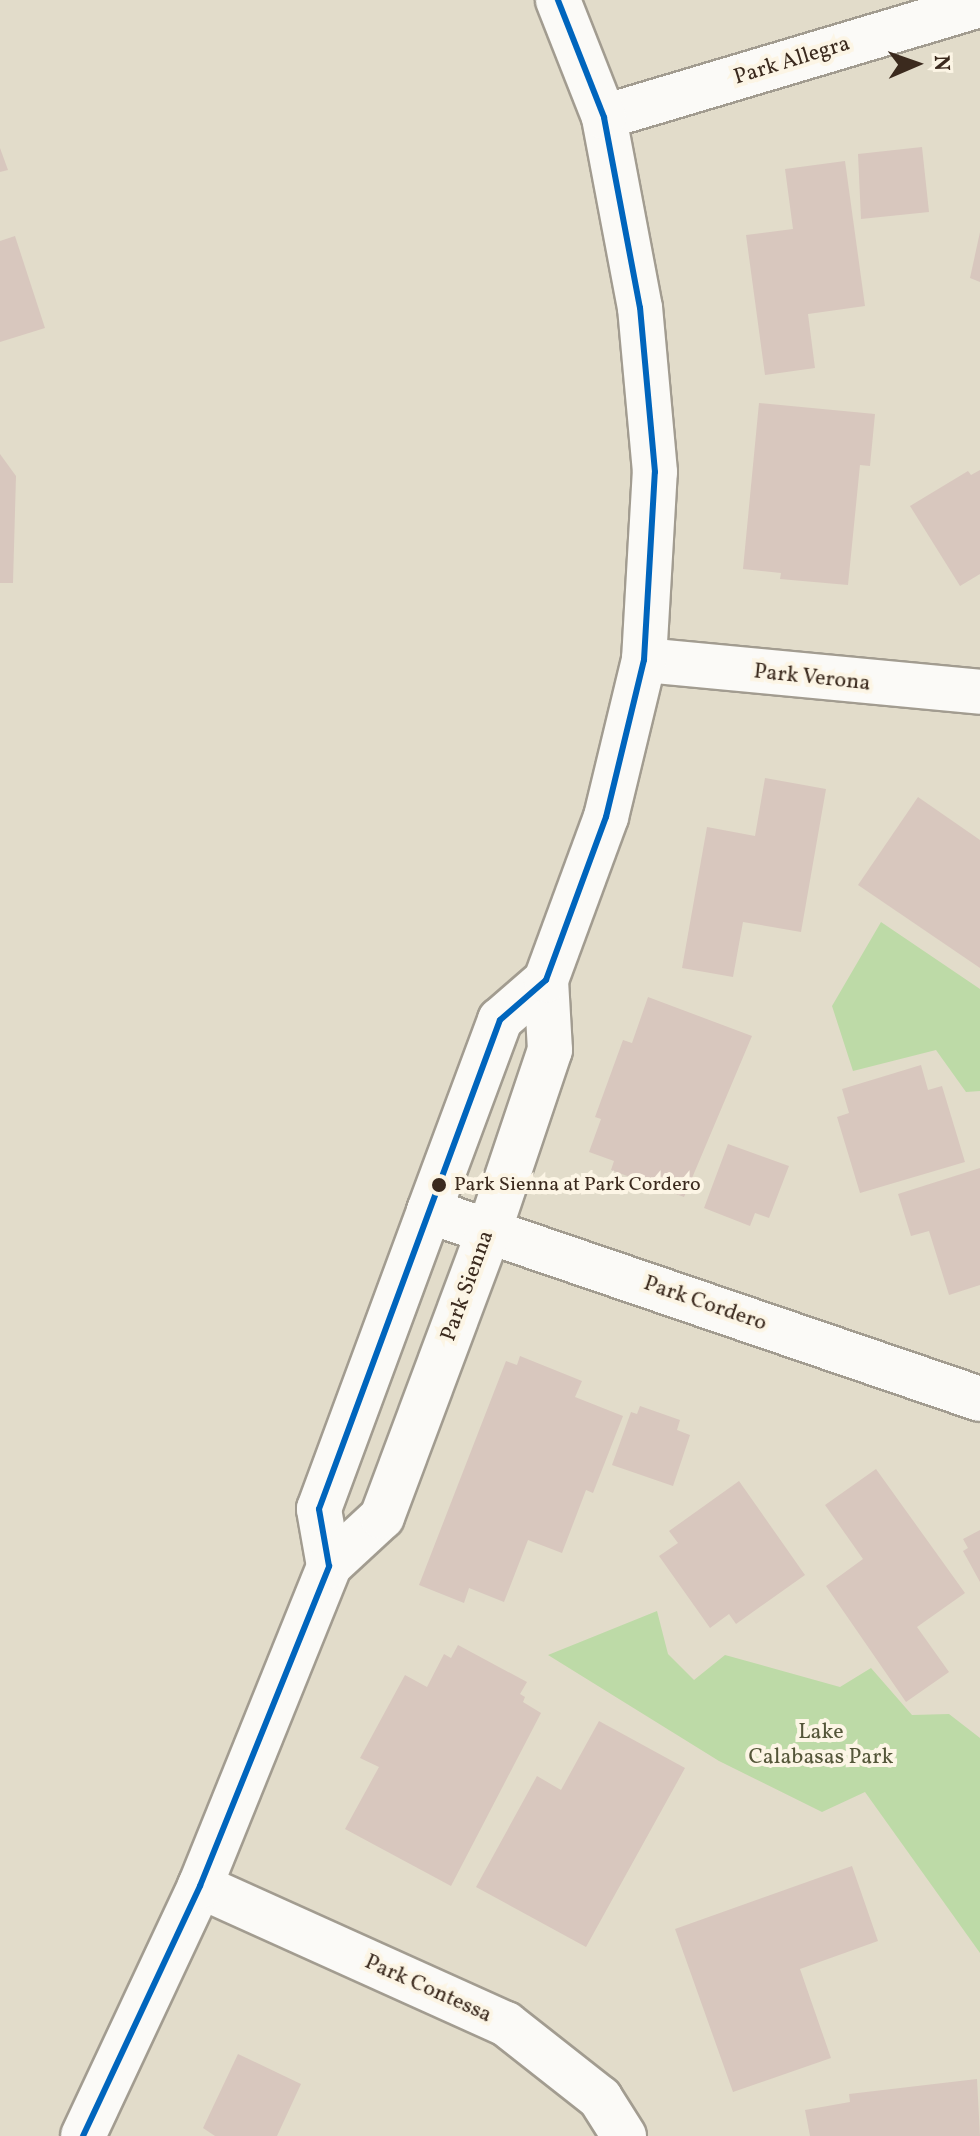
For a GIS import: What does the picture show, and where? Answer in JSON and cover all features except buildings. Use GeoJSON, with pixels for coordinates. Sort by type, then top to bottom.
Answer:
{"type":"FeatureCollection","features":[{"type":"Feature","properties":{"kind":"street","name":"Park Sienna"},"geometry":{"type":"LineString","coordinates":[[83,2136],[200,1886],[329,1566],[382,1517],[489,1231],[550,1050],[546,980],[606,817],[644,660],[655,472],[640,308],[604,117],[558,0]]}},
{"type":"Feature","properties":{"kind":"street","name":"Park Allegra"},"geometry":{"type":"LineString","coordinates":[[604,117],[980,5]]}},
{"type":"Feature","properties":{"kind":"street","name":"Park Verona"},"geometry":{"type":"LineString","coordinates":[[644,660],[980,692]]}},
{"type":"Feature","properties":{"kind":"street","name":"Park Sienna"},"geometry":{"type":"LineString","coordinates":[[329,1566],[319,1509],[429,1211],[500,1020],[546,980]]}},
{"type":"Feature","properties":{"kind":"street","name":"Park Cordero"},"geometry":{"type":"LineString","coordinates":[[429,1211],[980,1399]]}},
{"type":"Feature","properties":{"kind":"street","name":"Park Contessa"},"geometry":{"type":"LineString","coordinates":[[200,1886],[506,2024],[600,2098],[624,2136]]}},
{"type":"Feature","properties":{"kind":"green space"},"geometry":{"type":"Polygon","coordinates":[[[881,922],[980,989],[980,1091],[966,1092],[936,1050],[853,1071],[832,1006],[881,922]]]}},
{"type":"Feature","properties":{"kind":"green space","name":"Lake Calabasas Park"},"geometry":{"type":"Polygon","coordinates":[[[657,1611],[668,1654],[694,1680],[725,1655],[840,1687],[871,1668],[912,1715],[949,1714],[980,1738],[980,1953],[865,1792],[822,1812],[719,1761],[548,1655],[657,1611]]]}},
{"type":"Feature","properties":{"kind":"transit line"},"geometry":{"type":"LineString","coordinates":[[83,2136],[200,1886],[329,1566],[319,1509],[500,1020],[546,980],[606,817],[644,660],[655,472],[640,308],[604,117],[558,0]]}},
{"type":"Feature","properties":{"kind":"place","name":"Park Sienna at Park Cordero"},"geometry":{"type":"Point","coordinates":[439,1185]}}]}
